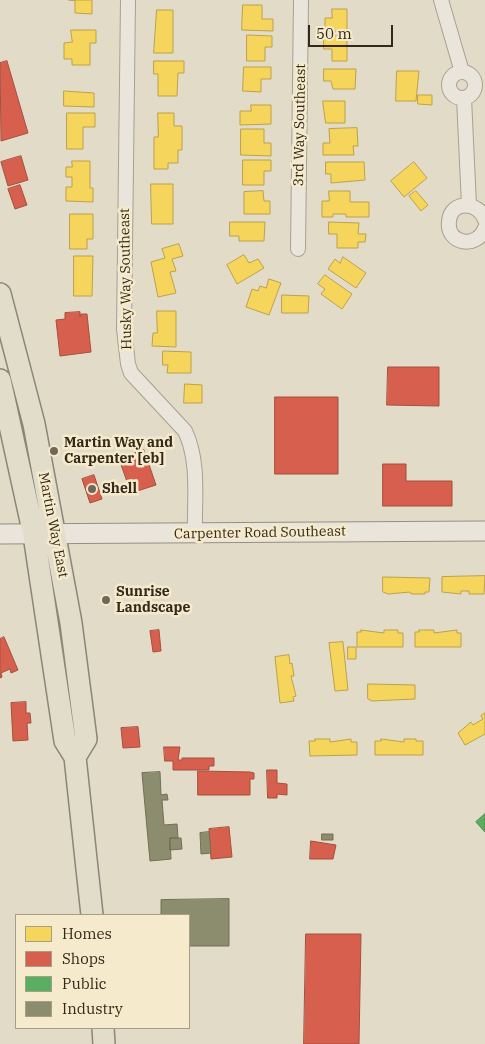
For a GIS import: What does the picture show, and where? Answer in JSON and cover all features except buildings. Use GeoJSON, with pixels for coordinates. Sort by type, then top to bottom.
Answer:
{"type":"FeatureCollection","features":[{"type":"Feature","properties":{"kind":"main road","name":"Martin Way East"},"geometry":{"type":"LineString","coordinates":[[0,294],[34,424],[71,623],[86,739],[75,757]]}},
{"type":"Feature","properties":{"kind":"main road","name":"Martin Way East"},"geometry":{"type":"LineString","coordinates":[[0,380],[34,535],[65,741],[75,757],[92,914]]}},
{"type":"Feature","properties":{"kind":"main road","name":"Carpenter Road Southeast"},"geometry":{"type":"LineString","coordinates":[[0,534],[485,531]]}},
{"type":"Feature","properties":{"kind":"main road"},"geometry":{"type":"LineString","coordinates":[[103,1029],[104,1044]]}},
{"type":"Feature","properties":{"kind":"street","name":"Husky Way Southeast"},"geometry":{"type":"LineString","coordinates":[[128,0],[124,329],[128,364],[131,373],[185,431],[190,441],[195,471],[195,534]]}},
{"type":"Feature","properties":{"kind":"street","name":"3rd Way Southeast"},"geometry":{"type":"LineString","coordinates":[[298,249],[301,0]]}},
{"type":"Feature","properties":{"kind":"street"},"geometry":{"type":"LineString","coordinates":[[441,0],[462,72],[473,77],[475,86],[472,94],[464,98],[469,205]]}},
{"type":"Feature","properties":{"kind":"street"},"geometry":{"type":"LineString","coordinates":[[485,220],[480,210],[469,205],[457,208],[450,217],[449,229],[462,242],[468,242],[479,238],[485,228]]}},
{"type":"Feature","properties":{"kind":"place","name":"Martin Way and Carpenter [eb]"},"geometry":{"type":"Point","coordinates":[54,451]}},
{"type":"Feature","properties":{"kind":"place","name":"Shell"},"geometry":{"type":"Point","coordinates":[92,489]}},
{"type":"Feature","properties":{"kind":"place","name":"Sunrise Landscape"},"geometry":{"type":"Point","coordinates":[106,600]}}]}
